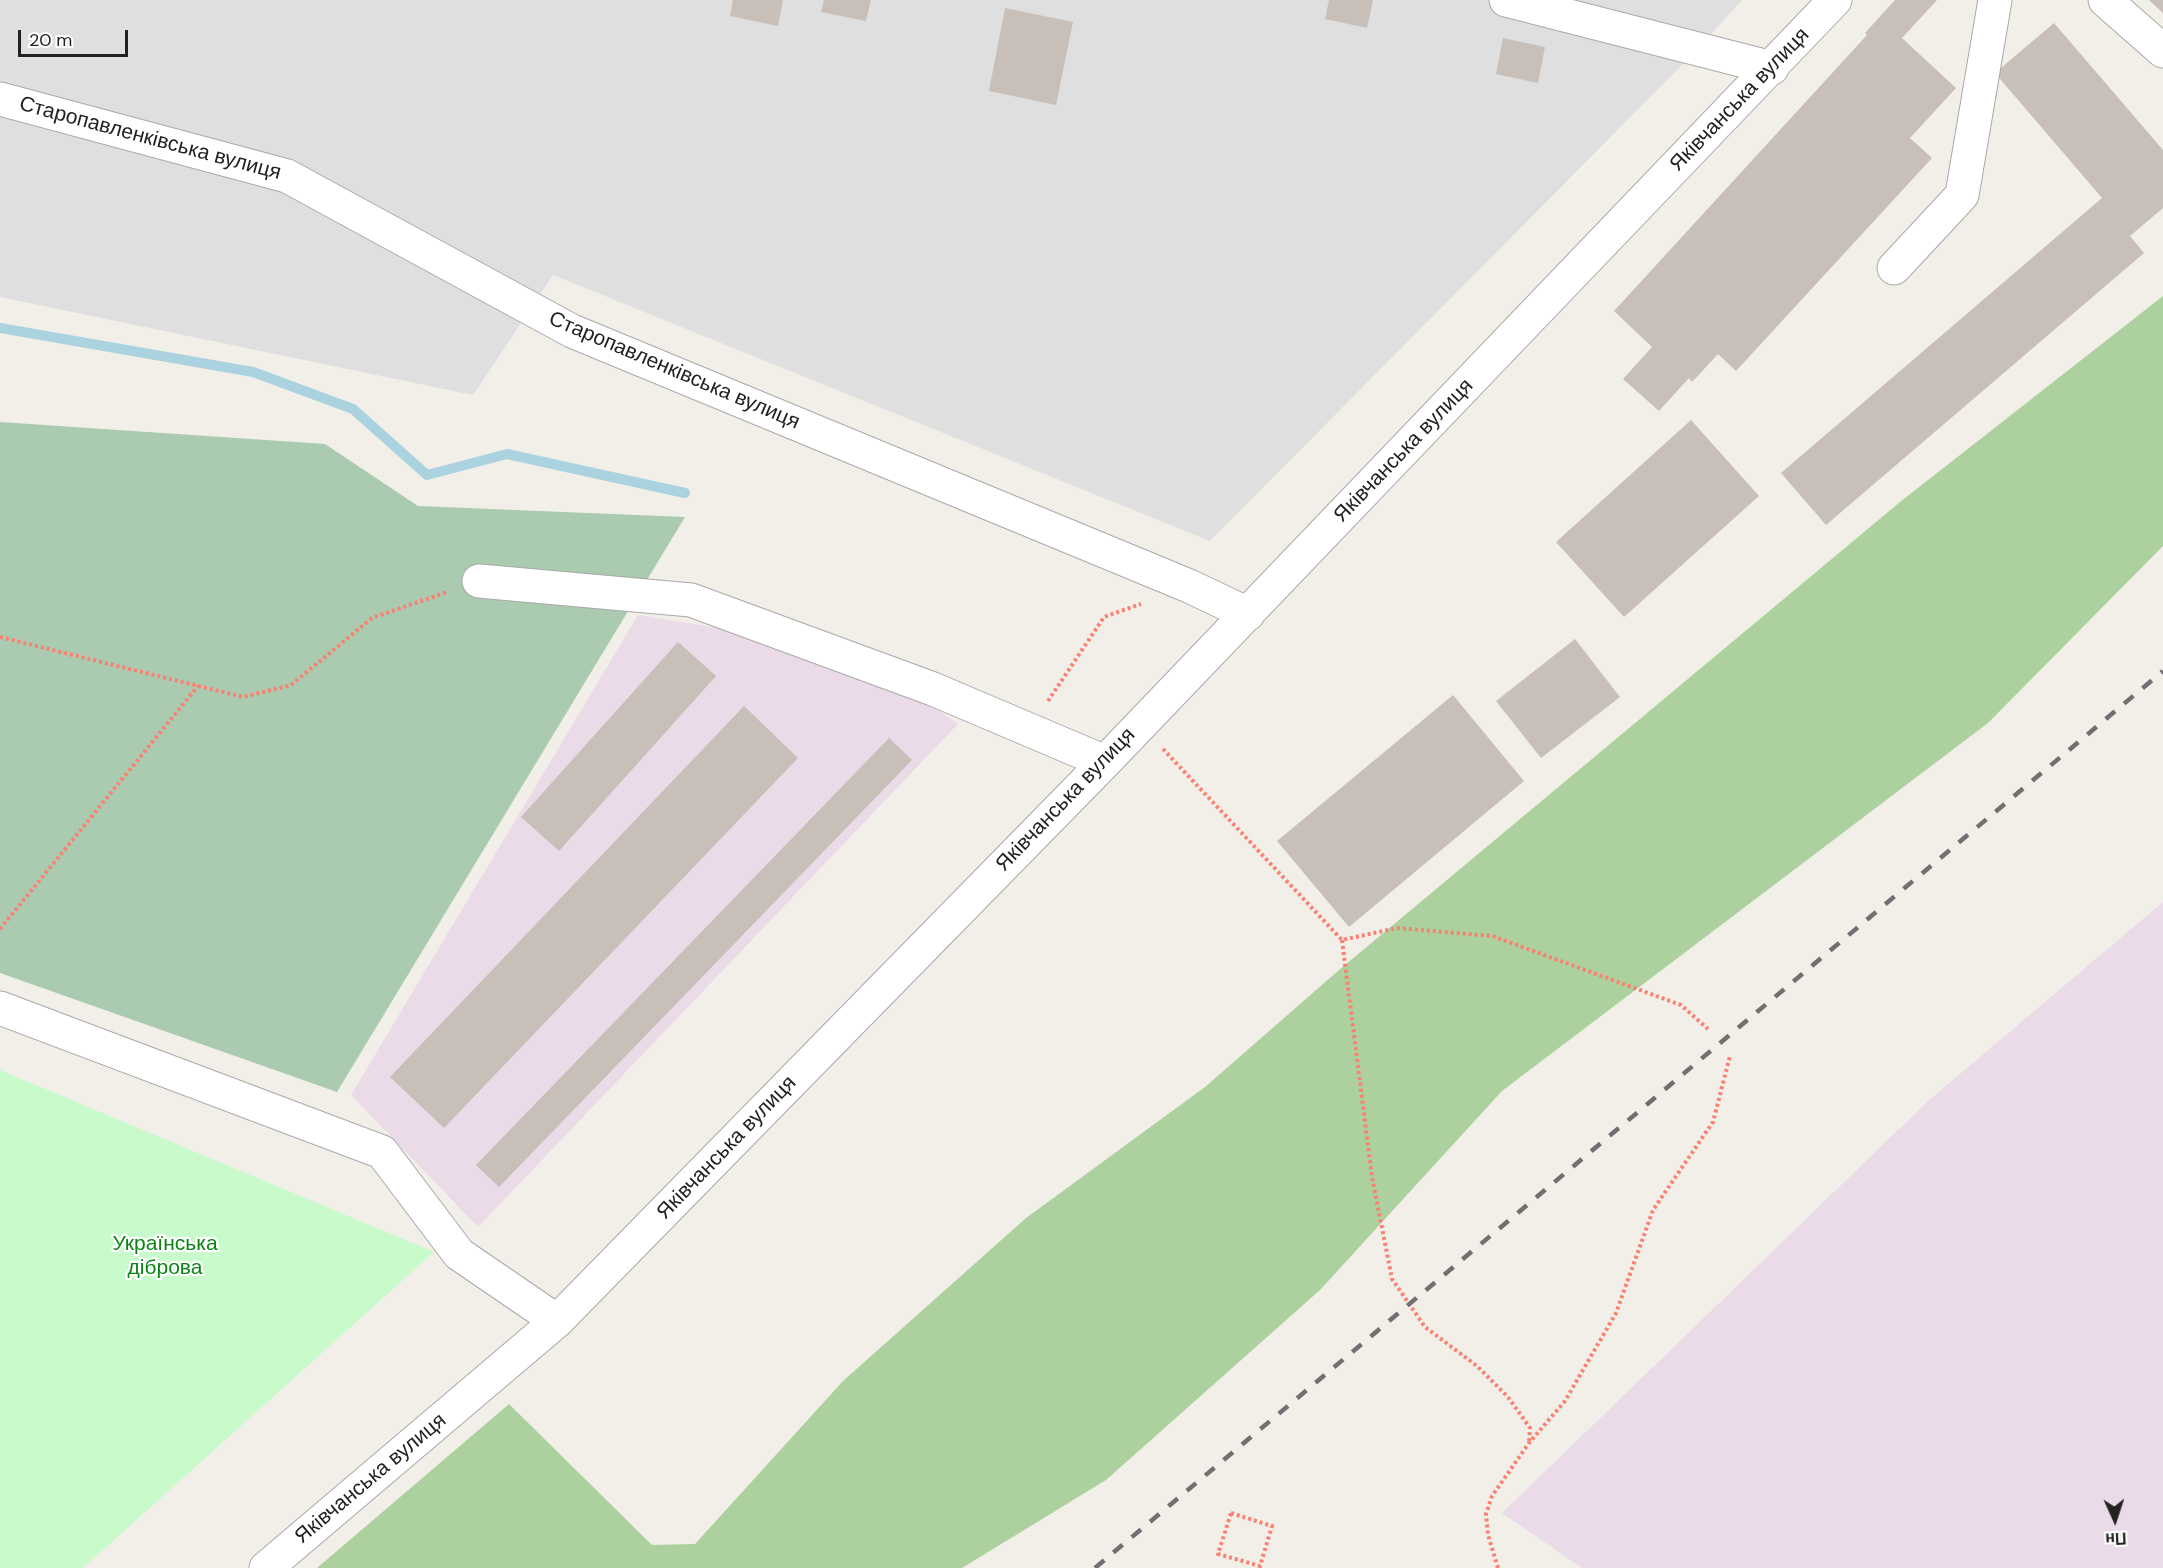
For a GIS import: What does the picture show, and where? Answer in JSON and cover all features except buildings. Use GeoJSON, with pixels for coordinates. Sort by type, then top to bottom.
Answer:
{"type":"FeatureCollection","features":[{"type":"Feature","properties":{"kind":"street"},"geometry":{"type":"LineString","coordinates":[[1506,0],[1772,68]]}},
{"type":"Feature","properties":{"kind":"street","name":"Яківчанська вулиця"},"geometry":{"type":"LineString","coordinates":[[266,1568],[557,1321],[1105,762],[1835,0]]}},
{"type":"Feature","properties":{"kind":"street"},"geometry":{"type":"LineString","coordinates":[[1894,268],[1962,195],[1995,0]]}},
{"type":"Feature","properties":{"kind":"street"},"geometry":{"type":"LineString","coordinates":[[2105,0],[2163,51]]}},
{"type":"Feature","properties":{"kind":"street","name":"Старопавленківська вулиця"},"geometry":{"type":"LineString","coordinates":[[0,99],[287,176],[572,331],[1189,586],[1248,614]]}},
{"type":"Feature","properties":{"kind":"street"},"geometry":{"type":"LineString","coordinates":[[479,581],[691,600],[933,689],[1105,762]]}},
{"type":"Feature","properties":{"kind":"street"},"geometry":{"type":"LineString","coordinates":[[0,1008],[382,1152],[459,1254],[557,1321]]}},
{"type":"Feature","properties":{"kind":"path"},"geometry":{"type":"LineString","coordinates":[[0,637],[243,697],[291,685],[372,618],[479,581]]}},
{"type":"Feature","properties":{"kind":"path"},"geometry":{"type":"LineString","coordinates":[[1028,731],[1104,617],[1189,586]]}},
{"type":"Feature","properties":{"kind":"path"},"geometry":{"type":"LineString","coordinates":[[0,929],[198,686]]}},
{"type":"Feature","properties":{"kind":"path"},"geometry":{"type":"LineString","coordinates":[[1141,724],[1342,940],[1372,1177],[1392,1279],[1425,1327],[1477,1366],[1508,1397],[1530,1428],[1529,1443]]}},
{"type":"Feature","properties":{"kind":"path"},"geometry":{"type":"LineString","coordinates":[[1342,940],[1397,928],[1492,936],[1681,1005],[1708,1029]]}},
{"type":"Feature","properties":{"kind":"path"},"geometry":{"type":"LineString","coordinates":[[1498,1568],[1488,1535],[1486,1515],[1492,1496],[1529,1443],[1565,1401],[1616,1313],[1653,1210],[1713,1122],[1730,1056]]}},
{"type":"Feature","properties":{"kind":"path"},"geometry":{"type":"LineString","coordinates":[[1231,1513],[1272,1526],[1260,1567],[1218,1554],[1231,1513]]}},
{"type":"Feature","properties":{"kind":"shaded area"},"geometry":{"type":"Polygon","coordinates":[[[0,0],[1742,0],[1689,58],[1210,541],[553,275],[473,395],[0,297],[0,0]]]}},
{"type":"Feature","properties":{"kind":"shaded area"},"geometry":{"type":"Polygon","coordinates":[[[638,615],[756,634],[911,692],[958,724],[478,1227],[351,1095],[638,615]]]}},
{"type":"Feature","properties":{"kind":"shaded area"},"geometry":{"type":"Polygon","coordinates":[[[2163,902],[2163,1568],[1582,1568],[1502,1513],[1928,1101],[2163,902]]]}},
{"type":"Feature","properties":{"kind":"green space"},"geometry":{"type":"Polygon","coordinates":[[[2163,296],[2163,546],[1988,723],[1502,1091],[1320,1290],[1106,1480],[962,1568],[317,1568],[509,1404],[652,1545],[695,1544],[843,1381],[1026,1218],[1205,1087],[1339,970],[1900,502],[2163,296]]]}},
{"type":"Feature","properties":{"kind":"green space"},"geometry":{"type":"Polygon","coordinates":[[[0,422],[325,444],[418,506],[685,517],[337,1092],[0,973],[0,422]]]}},
{"type":"Feature","properties":{"kind":"green space","name":"Українська діброва"},"geometry":{"type":"Polygon","coordinates":[[[0,1070],[434,1252],[83,1568],[0,1568],[0,1070]]]}},
{"type":"Feature","properties":{"kind":"waterway"},"geometry":{"type":"LineString","coordinates":[[0,328],[253,372],[353,409],[427,475],[507,454],[685,493]]}},
{"type":"Feature","properties":{"kind":"railway"},"geometry":{"type":"LineString","coordinates":[[1095,1568],[2163,671]]}}]}
